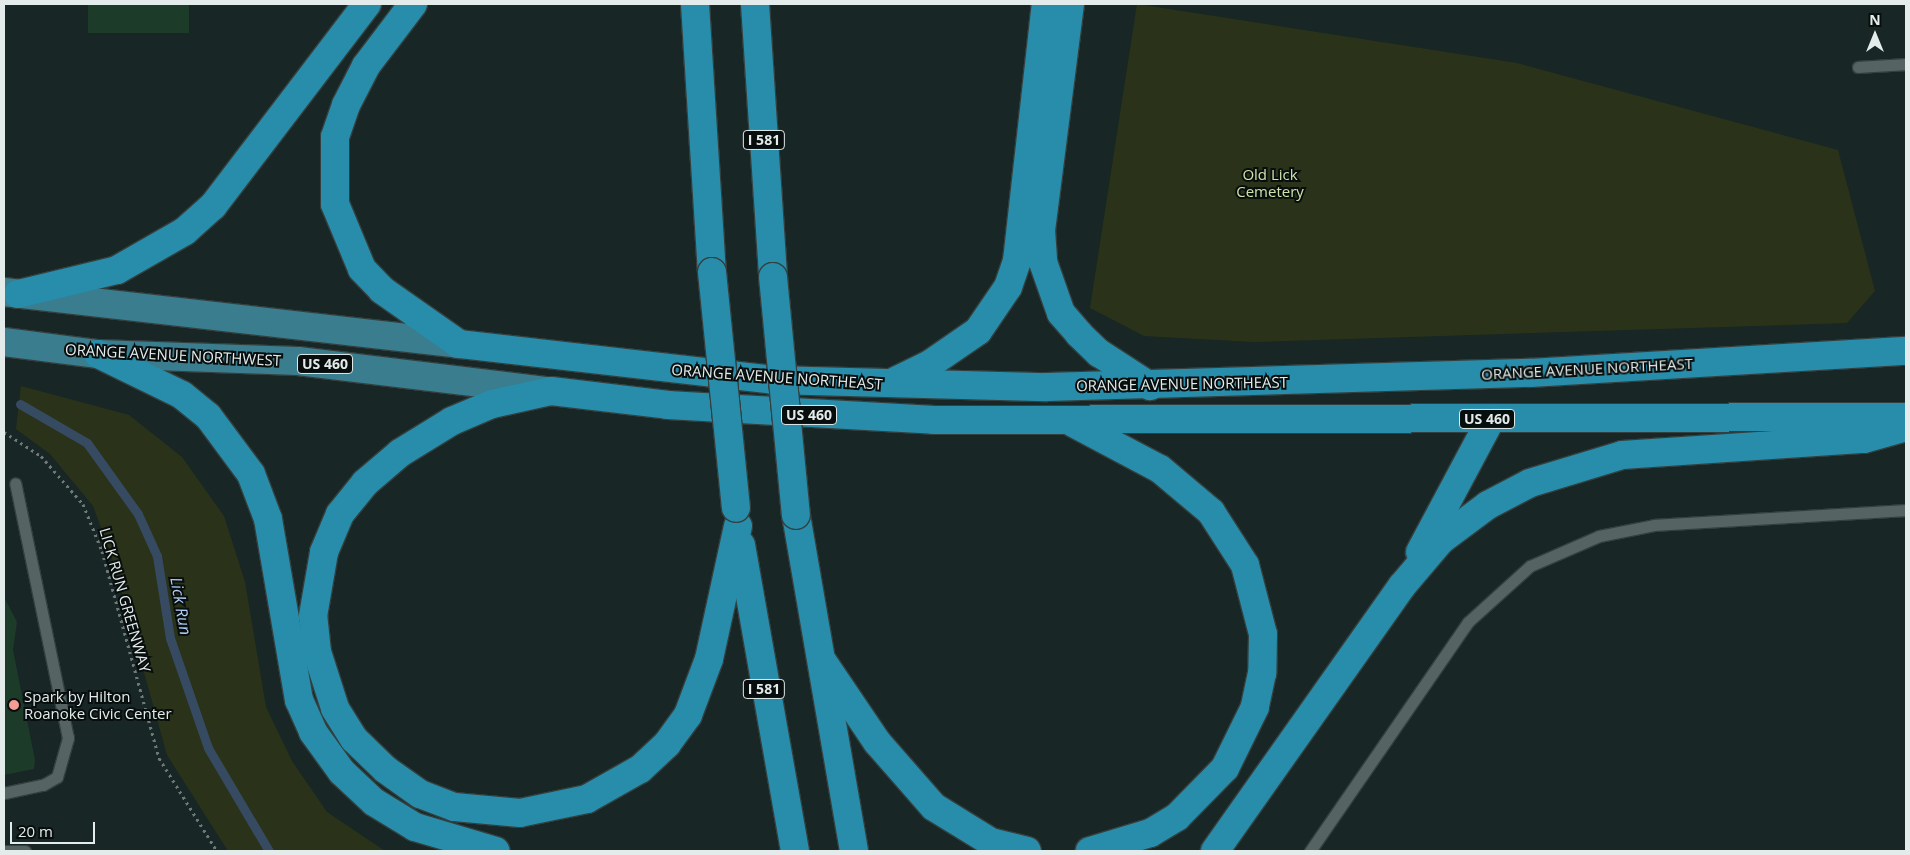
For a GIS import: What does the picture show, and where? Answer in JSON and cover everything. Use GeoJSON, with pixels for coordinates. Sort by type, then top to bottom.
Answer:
{"type":"FeatureCollection","features":[{"type":"Feature","properties":{"kind":"highway"},"geometry":{"type":"LineString","coordinates":[[11,293],[117,270],[186,231],[219,200],[368,4]]}},
{"type":"Feature","properties":{"kind":"highway"},"geometry":{"type":"LineString","coordinates":[[413,4],[366,66],[346,104],[336,137],[336,204],[362,268],[382,290],[459,344]]}},
{"type":"Feature","properties":{"kind":"highway"},"geometry":{"type":"LineString","coordinates":[[679,4],[698,42]]}},
{"type":"Feature","properties":{"kind":"highway","name":"I 581"},"geometry":{"type":"LineString","coordinates":[[695,4],[712,272],[737,517],[795,851]]}},
{"type":"Feature","properties":{"kind":"highway","name":"I 581"},"geometry":{"type":"LineString","coordinates":[[755,4],[772,276],[796,516],[818,655],[854,851]]}},
{"type":"Feature","properties":{"kind":"highway"},"geometry":{"type":"LineString","coordinates":[[889,384],[930,364],[978,331],[1008,288],[1017,261],[1046,4]]}},
{"type":"Feature","properties":{"kind":"highway"},"geometry":{"type":"LineString","coordinates":[[1070,4],[1041,230],[1043,262],[1061,313],[1079,334],[1099,353],[1150,386]]}},
{"type":"Feature","properties":{"kind":"highway","name":"ORANGE AVENUE NORTHEAST"},"geometry":{"type":"LineString","coordinates":[[459,344],[673,371],[889,384],[1150,386],[1531,373],[1906,350]]}},
{"type":"Feature","properties":{"kind":"highway"},"geometry":{"type":"LineString","coordinates":[[98,354],[182,395],[208,416],[251,474],[268,519],[299,700],[314,732],[342,772],[374,802],[415,827],[496,851]]}},
{"type":"Feature","properties":{"kind":"highway"},"geometry":{"type":"LineString","coordinates":[[551,391],[492,404],[452,421],[400,453],[365,483],[340,514],[324,552],[315,592],[316,652],[335,708],[354,739],[385,770],[420,794],[488,813],[555,809],[625,780],[667,744],[697,694],[737,517]]}},
{"type":"Feature","properties":{"kind":"highway","name":"US 460"},"geometry":{"type":"LineString","coordinates":[[551,391],[813,415],[1067,420],[1898,420]]}},
{"type":"Feature","properties":{"kind":"highway"},"geometry":{"type":"LineString","coordinates":[[1215,851],[1402,586],[1441,540],[1488,506],[1530,483],[1584,466],[1648,453],[1864,439],[1898,420],[1906,407]]}},
{"type":"Feature","properties":{"kind":"highway"},"geometry":{"type":"LineString","coordinates":[[1402,586],[1491,419]]}},
{"type":"Feature","properties":{"kind":"highway"},"geometry":{"type":"LineString","coordinates":[[1067,420],[1160,468],[1211,512],[1245,565],[1263,634],[1262,673],[1255,707],[1225,768],[1177,817],[1150,832],[1090,851]]}},
{"type":"Feature","properties":{"kind":"highway"},"geometry":{"type":"LineString","coordinates":[[818,655],[877,742],[934,807],[964,829],[1026,851]]}},
{"type":"Feature","properties":{"kind":"main road","name":"US 460"},"geometry":{"type":"LineString","coordinates":[[11,293],[459,344]]}},
{"type":"Feature","properties":{"kind":"main road","name":"ORANGE AVENUE NORTHWEST"},"geometry":{"type":"LineString","coordinates":[[4,342],[98,354],[298,361],[551,391]]}},
{"type":"Feature","properties":{"kind":"lane"},"geometry":{"type":"LineString","coordinates":[[1858,67],[1906,64]]}},
{"type":"Feature","properties":{"kind":"lane"},"geometry":{"type":"LineString","coordinates":[[4,793],[43,785],[58,777],[68,738],[15,483]]}},
{"type":"Feature","properties":{"kind":"lane"},"geometry":{"type":"LineString","coordinates":[[1310,851],[1468,622],[1530,566],[1599,536],[1654,525],[1906,510]]}},
{"type":"Feature","properties":{"kind":"lane"},"geometry":{"type":"LineString","coordinates":[[4,850],[25,851]]}},
{"type":"Feature","properties":{"kind":"path","name":"LICK RUN GREENWAY"},"geometry":{"type":"LineString","coordinates":[[4,432],[41,456],[83,504],[102,551],[159,758],[217,851]]}},
{"type":"Feature","properties":{"kind":"green space","name":"Old Lick Cemetery"},"geometry":{"type":"Polygon","coordinates":[[[1137,4],[1517,63],[1838,150],[1875,291],[1847,323],[1254,342],[1144,336],[1090,308],[1137,4]]]}},
{"type":"Feature","properties":{"kind":"green space"},"geometry":{"type":"Polygon","coordinates":[[[21,386],[129,415],[182,457],[224,516],[245,582],[266,707],[292,761],[327,812],[385,851],[228,851],[167,755],[111,554],[93,506],[50,454],[16,429],[21,386]]]}},
{"type":"Feature","properties":{"kind":"building"},"geometry":{"type":"Polygon","coordinates":[[[88,4],[189,4],[189,33],[88,33],[88,4]]]}},
{"type":"Feature","properties":{"kind":"building","name":"Spark by Hilton Roanoke Civic Center"},"geometry":{"type":"Polygon","coordinates":[[[4,597],[17,622],[13,650],[35,760],[34,769],[4,775],[4,597]]]}},
{"type":"Feature","properties":{"kind":"waterway","name":"Lick Run"},"geometry":{"type":"LineString","coordinates":[[20,404],[87,443],[138,514],[157,556],[170,638],[208,748],[269,851]]}},
{"type":"Feature","properties":{"kind":"place","name":"Spark by Hilton Roanoke Civic Center"},"geometry":{"type":"Point","coordinates":[14,705]}}]}
